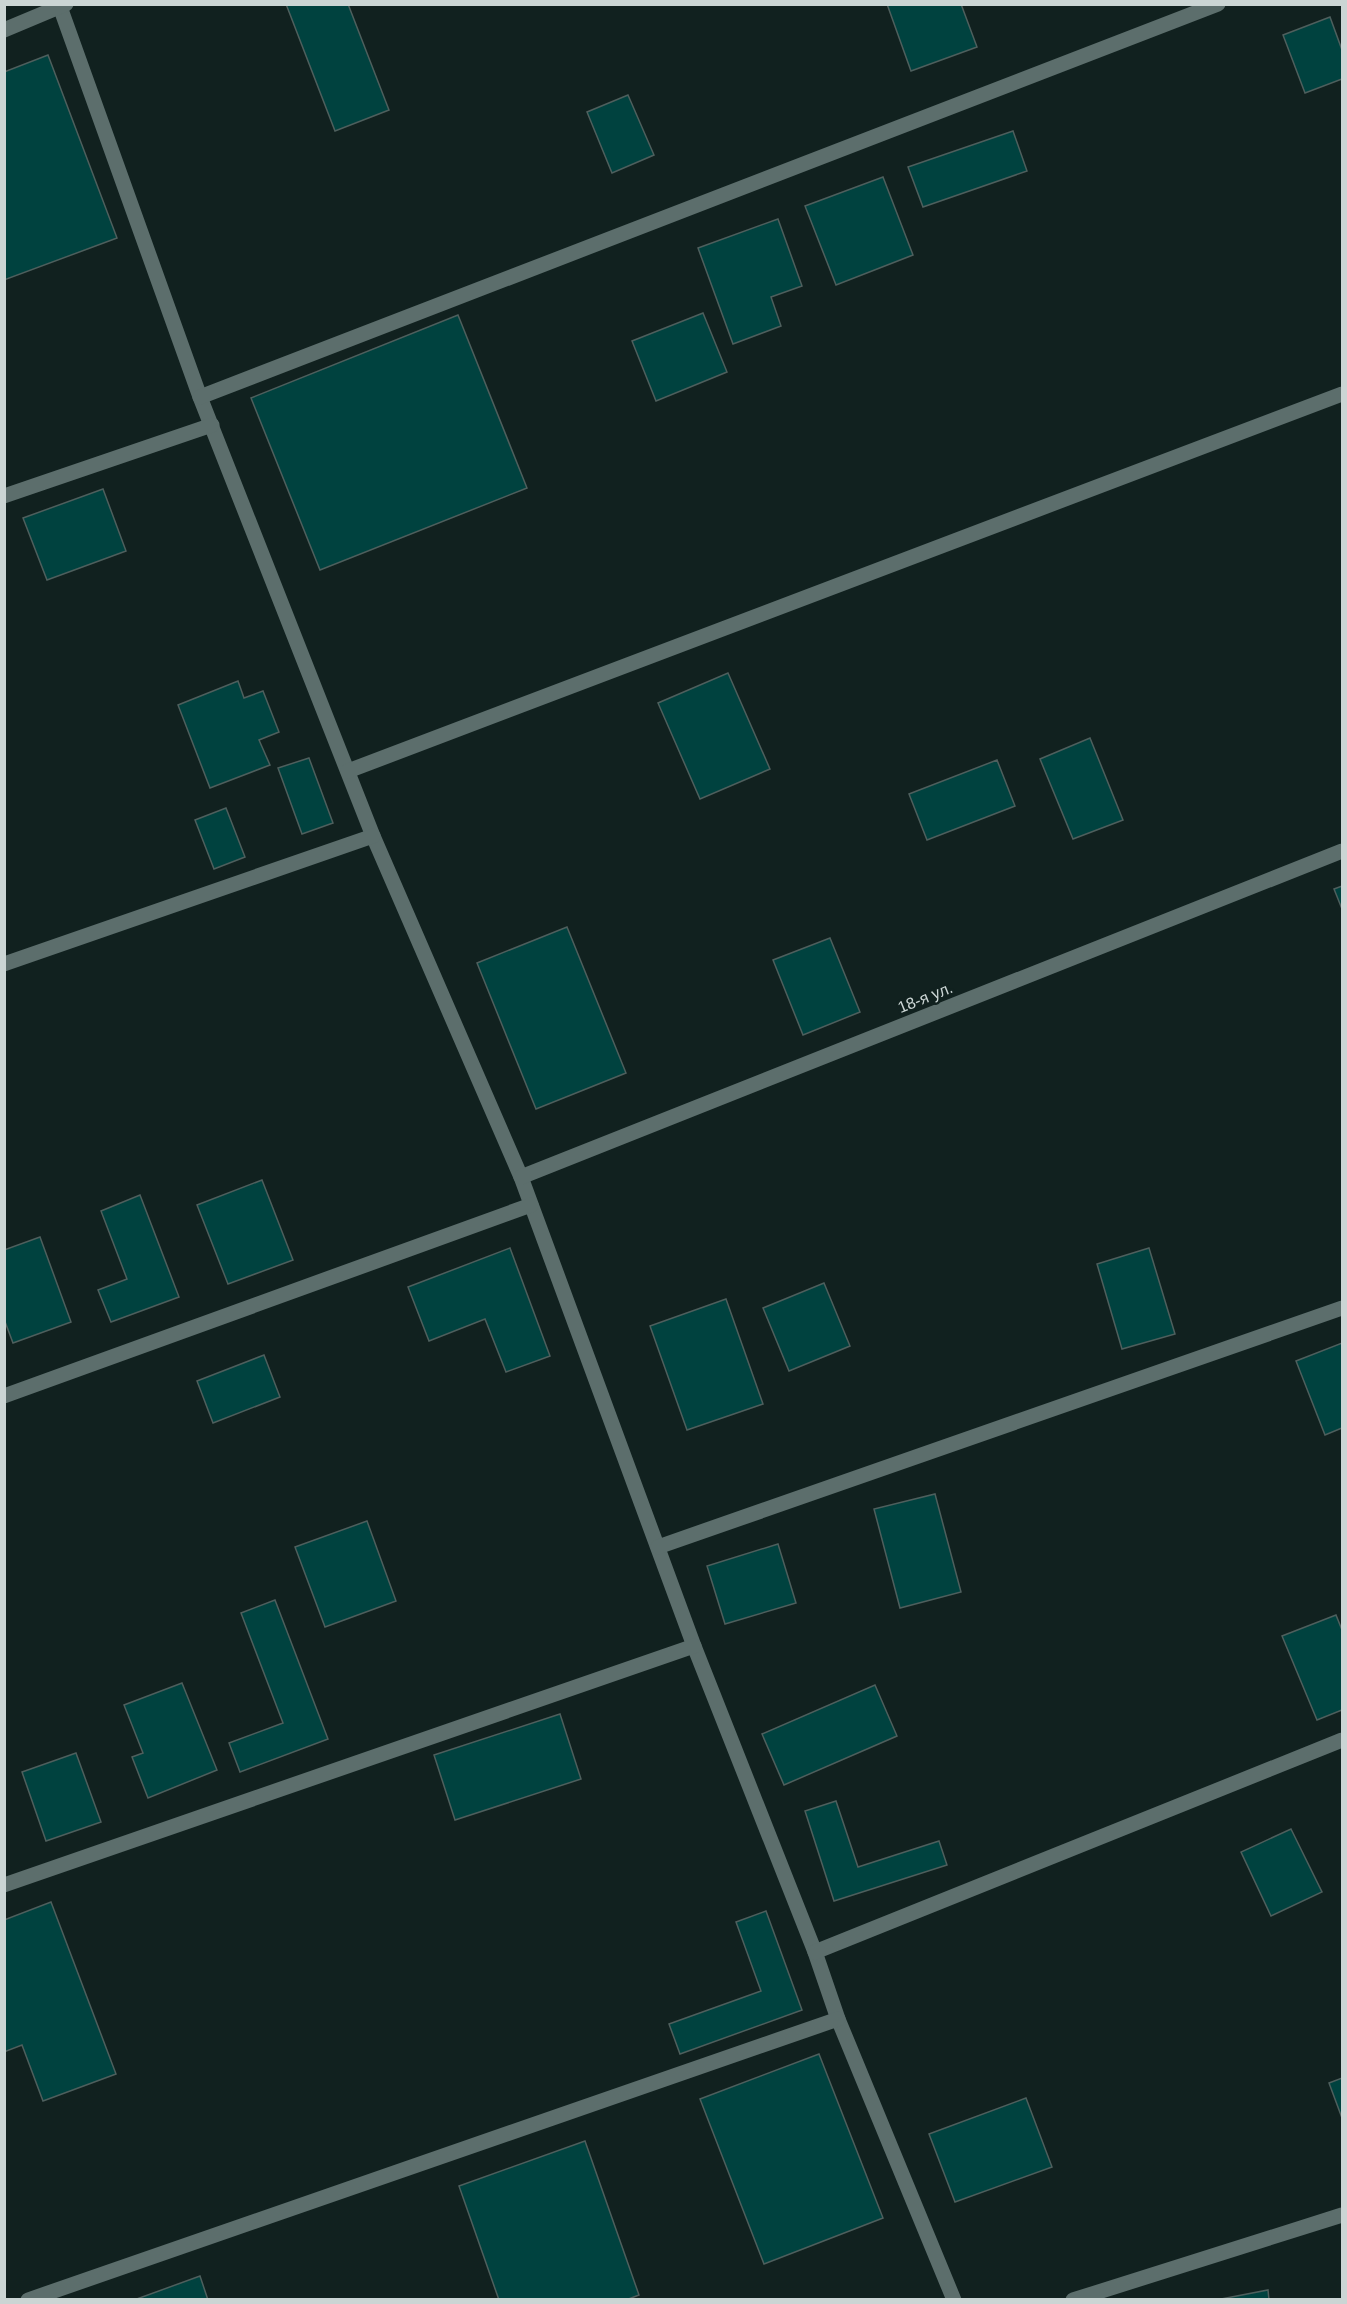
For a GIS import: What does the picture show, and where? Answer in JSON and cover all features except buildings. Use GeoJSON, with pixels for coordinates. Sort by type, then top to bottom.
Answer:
{"type":"FeatureCollection","features":[{"type":"Feature","properties":{"kind":"street"},"geometry":{"type":"LineString","coordinates":[[200,397],[1218,4]]}},
{"type":"Feature","properties":{"kind":"street"},"geometry":{"type":"LineString","coordinates":[[4,30],[61,5],[200,397],[373,836],[521,1178],[694,1646],[815,1952],[838,2019],[954,2300]]}},
{"type":"Feature","properties":{"kind":"street"},"geometry":{"type":"LineString","coordinates":[[348,771],[1342,394]]}},
{"type":"Feature","properties":{"kind":"street"},"geometry":{"type":"LineString","coordinates":[[4,496],[212,425]]}},
{"type":"Feature","properties":{"kind":"street"},"geometry":{"type":"LineString","coordinates":[[4,963],[373,836]]}},
{"type":"Feature","properties":{"kind":"street","name":"18-я ул."},"geometry":{"type":"LineString","coordinates":[[521,1178],[1342,851]]}},
{"type":"Feature","properties":{"kind":"street"},"geometry":{"type":"LineString","coordinates":[[4,1396],[531,1205]]}},
{"type":"Feature","properties":{"kind":"street"},"geometry":{"type":"LineString","coordinates":[[658,1546],[1342,1308]]}},
{"type":"Feature","properties":{"kind":"street"},"geometry":{"type":"LineString","coordinates":[[4,1885],[694,1646]]}},
{"type":"Feature","properties":{"kind":"street"},"geometry":{"type":"LineString","coordinates":[[815,1952],[1342,1740]]}},
{"type":"Feature","properties":{"kind":"street"},"geometry":{"type":"LineString","coordinates":[[28,2300],[838,2019]]}},
{"type":"Feature","properties":{"kind":"street"},"geometry":{"type":"LineString","coordinates":[[1073,2300],[1342,2215]]}}]}
